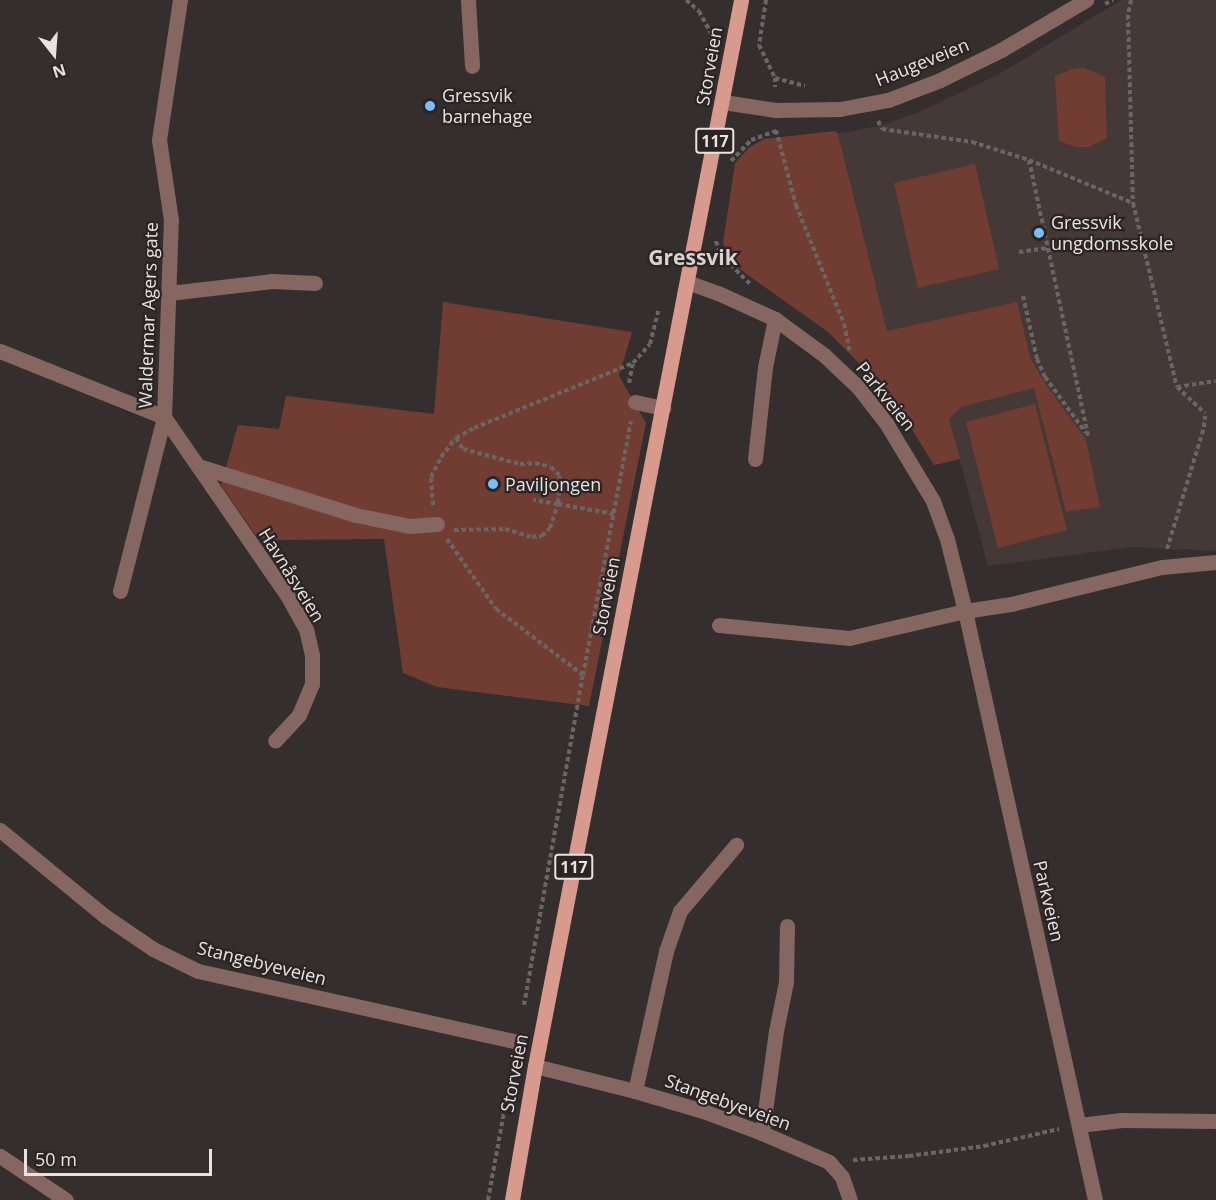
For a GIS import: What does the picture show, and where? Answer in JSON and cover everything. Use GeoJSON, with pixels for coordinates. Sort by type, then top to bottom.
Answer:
{"type":"FeatureCollection","features":[{"type":"Feature","properties":{"kind":"main road","name":"Storveien"},"geometry":{"type":"LineString","coordinates":[[512,1200],[535,1066],[723,102],[740,0]]}},
{"type":"Feature","properties":{"kind":"street","name":"Waldermar Agers gate"},"geometry":{"type":"LineString","coordinates":[[120,591],[164,417],[171,220],[159,140],[180,0]]}},
{"type":"Feature","properties":{"kind":"street"},"geometry":{"type":"LineString","coordinates":[[468,0],[472,66]]}},
{"type":"Feature","properties":{"kind":"street","name":"Haugeveien"},"geometry":{"type":"LineString","coordinates":[[723,102],[775,110],[840,109],[888,100],[940,80],[1001,50],[1086,0]]}},
{"type":"Feature","properties":{"kind":"street"},"geometry":{"type":"LineString","coordinates":[[169,293],[272,281],[315,283]]}},
{"type":"Feature","properties":{"kind":"street","name":"Parkveien"},"geometry":{"type":"LineString","coordinates":[[687,282],[718,293],[775,319],[824,355],[858,387],[910,459],[933,501],[947,539],[964,611],[1095,1200]]}},
{"type":"Feature","properties":{"kind":"street"},"geometry":{"type":"LineString","coordinates":[[756,459],[765,367],[775,319]]}},
{"type":"Feature","properties":{"kind":"street"},"geometry":{"type":"LineString","coordinates":[[0,351],[164,417]]}},
{"type":"Feature","properties":{"kind":"street"},"geometry":{"type":"LineString","coordinates":[[635,402],[663,408]]}},
{"type":"Feature","properties":{"kind":"street","name":"Havnåsveien"},"geometry":{"type":"LineString","coordinates":[[164,417],[287,595],[306,629],[312,655],[312,684],[299,715],[275,741]]}},
{"type":"Feature","properties":{"kind":"street"},"geometry":{"type":"LineString","coordinates":[[198,466],[356,515],[409,526],[436,524]]}},
{"type":"Feature","properties":{"kind":"street"},"geometry":{"type":"LineString","coordinates":[[719,625],[849,638],[964,611],[1011,604],[1162,567],[1216,562]]}},
{"type":"Feature","properties":{"kind":"street","name":"Stangebyeveien"},"geometry":{"type":"LineString","coordinates":[[0,830],[106,917],[153,949],[198,971],[518,1042]]}},
{"type":"Feature","properties":{"kind":"street"},"geometry":{"type":"LineString","coordinates":[[635,1091],[666,951],[680,911],[736,845]]}},
{"type":"Feature","properties":{"kind":"street"},"geometry":{"type":"LineString","coordinates":[[762,1133],[776,1031],[786,982],[787,926]]}},
{"type":"Feature","properties":{"kind":"street","name":"Stangebyeveien"},"geometry":{"type":"LineString","coordinates":[[535,1066],[703,1111],[829,1162]]}},
{"type":"Feature","properties":{"kind":"street"},"geometry":{"type":"LineString","coordinates":[[1079,1125],[1122,1120],[1216,1121]]}},
{"type":"Feature","properties":{"kind":"street"},"geometry":{"type":"LineString","coordinates":[[0,1156],[66,1200]]}},
{"type":"Feature","properties":{"kind":"street"},"geometry":{"type":"LineString","coordinates":[[829,1162],[842,1177],[850,1200]]}},
{"type":"Feature","properties":{"kind":"path"},"geometry":{"type":"LineString","coordinates":[[686,0],[699,11],[707,25],[711,46]]}},
{"type":"Feature","properties":{"kind":"path"},"geometry":{"type":"LineString","coordinates":[[766,0],[759,45],[775,78],[775,87]]}},
{"type":"Feature","properties":{"kind":"path"},"geometry":{"type":"LineString","coordinates":[[1103,5],[1113,0]]}},
{"type":"Feature","properties":{"kind":"path"},"geometry":{"type":"LineString","coordinates":[[1131,0],[1128,15],[1133,203],[1177,387],[1205,415],[1204,427],[1162,567]]}},
{"type":"Feature","properties":{"kind":"path"},"geometry":{"type":"LineString","coordinates":[[775,78],[805,86]]}},
{"type":"Feature","properties":{"kind":"path"},"geometry":{"type":"LineString","coordinates":[[868,120],[886,115]]}},
{"type":"Feature","properties":{"kind":"path"},"geometry":{"type":"LineString","coordinates":[[877,118],[882,129],[972,142],[1029,160],[1133,203]]}},
{"type":"Feature","properties":{"kind":"path"},"geometry":{"type":"LineString","coordinates":[[729,170],[731,160],[751,140],[765,133],[787,130]]}},
{"type":"Feature","properties":{"kind":"path"},"geometry":{"type":"LineString","coordinates":[[778,137],[796,205],[844,324],[852,362],[841,351]]}},
{"type":"Feature","properties":{"kind":"path"},"geometry":{"type":"LineString","coordinates":[[1023,296],[1037,359],[1045,377],[1088,436],[1029,160]]}},
{"type":"Feature","properties":{"kind":"path"},"geometry":{"type":"LineString","coordinates":[[716,232],[720,254],[757,289]]}},
{"type":"Feature","properties":{"kind":"path"},"geometry":{"type":"LineString","coordinates":[[1019,252],[1048,248]]}},
{"type":"Feature","properties":{"kind":"path"},"geometry":{"type":"LineString","coordinates":[[436,524],[431,477],[441,457],[456,438],[484,423],[633,363],[650,344],[660,303]]}},
{"type":"Feature","properties":{"kind":"path"},"geometry":{"type":"LineString","coordinates":[[524,1007],[582,675],[635,402],[629,384],[633,363]]}},
{"type":"Feature","properties":{"kind":"path"},"geometry":{"type":"LineString","coordinates":[[1177,387],[1216,381]]}},
{"type":"Feature","properties":{"kind":"path"},"geometry":{"type":"LineString","coordinates":[[456,438],[463,449],[520,464],[536,463],[551,467],[560,476],[558,504],[550,528],[542,536],[532,537],[505,529],[453,530],[444,534],[496,609],[582,675]]}},
{"type":"Feature","properties":{"kind":"path"},"geometry":{"type":"LineString","coordinates":[[533,500],[614,514]]}},
{"type":"Feature","properties":{"kind":"path"},"geometry":{"type":"LineString","coordinates":[[488,1200],[518,1042]]}},
{"type":"Feature","properties":{"kind":"path"},"geometry":{"type":"LineString","coordinates":[[829,1162],[909,1156],[962,1149],[1079,1125]]}},
{"type":"Feature","properties":{"kind":"shaded area","name":"Gressvik ungdomsskole"},"geometry":{"type":"Polygon","coordinates":[[[1121,0],[1216,0],[1216,551],[1133,547],[988,566],[949,419],[905,405],[838,134],[887,124],[926,109],[1001,73],[1121,0]]]}},
{"type":"Feature","properties":{"kind":"shaded area"},"geometry":{"type":"Polygon","coordinates":[[[1084,68],[1105,77],[1107,138],[1089,147],[1076,147],[1059,141],[1055,76],[1072,69],[1084,68]]]}},
{"type":"Feature","properties":{"kind":"shaded area"},"geometry":{"type":"Polygon","coordinates":[[[835,131],[838,134],[887,331],[1017,302],[1030,357],[1044,382],[1086,440],[1100,507],[1066,512],[1034,388],[961,407],[949,419],[960,459],[934,465],[903,415],[872,376],[828,332],[745,273],[730,259],[723,243],[735,163],[750,147],[764,139],[835,131]]]}},
{"type":"Feature","properties":{"kind":"shaded area"},"geometry":{"type":"Polygon","coordinates":[[[975,164],[999,269],[918,288],[894,183],[975,164]]]}},
{"type":"Feature","properties":{"kind":"shaded area"},"geometry":{"type":"Polygon","coordinates":[[[443,302],[632,332],[619,376],[646,423],[589,706],[437,687],[403,673],[384,539],[266,540],[255,534],[221,485],[238,425],[279,429],[286,396],[434,414],[443,302]]]}},
{"type":"Feature","properties":{"kind":"shaded area"},"geometry":{"type":"Polygon","coordinates":[[[1035,404],[1067,530],[998,548],[966,422],[1035,404]]]}},
{"type":"Feature","properties":{"kind":"place","name":"Gressvik barnehage"},"geometry":{"type":"Point","coordinates":[430,106]}},
{"type":"Feature","properties":{"kind":"place","name":"Gressvik ungdomsskole"},"geometry":{"type":"Point","coordinates":[1039,233]}},
{"type":"Feature","properties":{"kind":"place","name":"Paviljongen"},"geometry":{"type":"Point","coordinates":[493,484]}},
{"type":"Feature","properties":{"kind":"district","name":"Gressvik"},"geometry":{"type":"Point","coordinates":[693,257]}}]}
